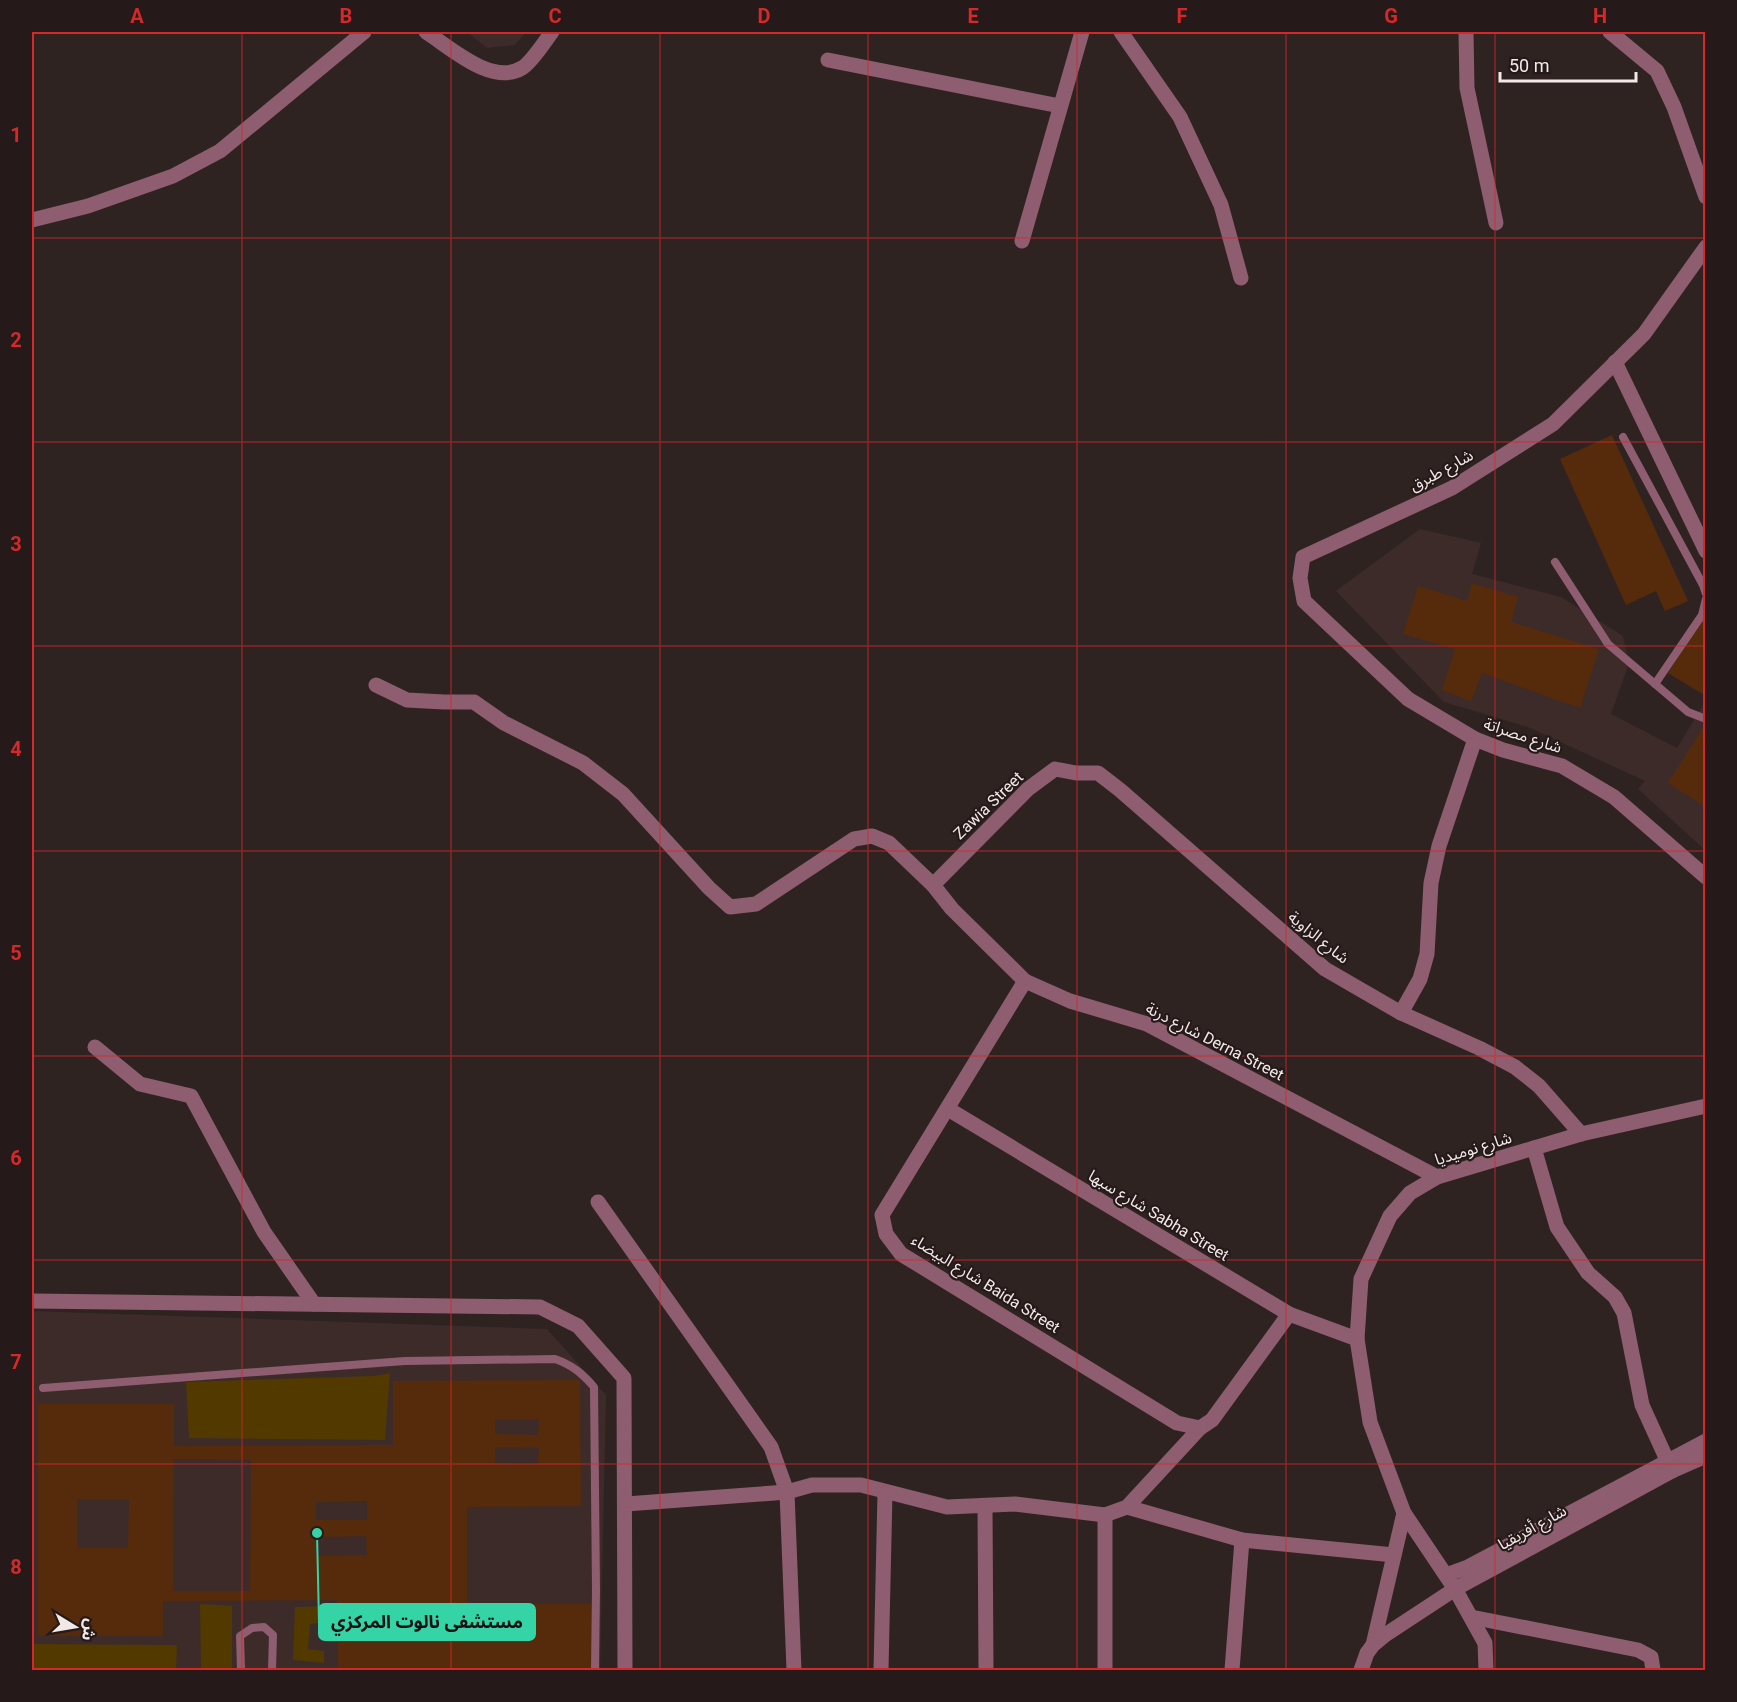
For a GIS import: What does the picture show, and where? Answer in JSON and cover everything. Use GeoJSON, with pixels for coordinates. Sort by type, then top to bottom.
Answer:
{"type":"FeatureCollection","features":[{"type":"Feature","properties":{"kind":"street"},"geometry":{"type":"LineString","coordinates":[[32,220],[88,206],[162,180],[220,151],[364,32]]}},
{"type":"Feature","properties":{"kind":"street"},"geometry":{"type":"LineString","coordinates":[[426,32],[487,71],[506,74],[524,67],[552,32]]}},
{"type":"Feature","properties":{"kind":"street"},"geometry":{"type":"LineString","coordinates":[[1022,241],[1082,32]]}},
{"type":"Feature","properties":{"kind":"street"},"geometry":{"type":"LineString","coordinates":[[1121,32],[1180,117],[1221,205],[1241,278]]}},
{"type":"Feature","properties":{"kind":"street"},"geometry":{"type":"LineString","coordinates":[[1466,32],[1467,87],[1496,223]]}},
{"type":"Feature","properties":{"kind":"street"},"geometry":{"type":"LineString","coordinates":[[1610,32],[1657,71],[1674,107],[1706,197]]}},
{"type":"Feature","properties":{"kind":"street"},"geometry":{"type":"LineString","coordinates":[[828,60],[1060,106]]}},
{"type":"Feature","properties":{"kind":"street"},"geometry":{"type":"LineString","coordinates":[[1706,247],[1644,334],[1615,362],[1706,551]]}},
{"type":"Feature","properties":{"kind":"street","name":"شارع طبرق"},"geometry":{"type":"LineString","coordinates":[[1304,601],[1300,578],[1303,557],[1452,488],[1552,424],[1615,362]]}},
{"type":"Feature","properties":{"kind":"street","name":"شارع مصراتة"},"geometry":{"type":"LineString","coordinates":[[1304,601],[1408,699],[1475,740],[1562,766],[1614,797],[1706,877]]}},
{"type":"Feature","properties":{"kind":"street","name":"شارع درنة Derna Street"},"geometry":{"type":"LineString","coordinates":[[376,685],[407,700],[474,702],[504,723],[583,763],[623,794],[709,888],[730,907],[756,904],[854,839],[872,836],[889,843],[933,885],[952,909],[1025,981],[1070,1001],[1147,1024],[1437,1177]]}},
{"type":"Feature","properties":{"kind":"street"},"geometry":{"type":"LineString","coordinates":[[1401,1014],[1420,979],[1427,954],[1431,883],[1439,846],[1475,740]]}},
{"type":"Feature","properties":{"kind":"street","name":"Zawia Street"},"geometry":{"type":"LineString","coordinates":[[933,885],[1029,789],[1055,769],[1076,773]]}},
{"type":"Feature","properties":{"kind":"street","name":"شارع الزاوية"},"geometry":{"type":"LineString","coordinates":[[1076,773],[1098,773],[1325,969],[1401,1014],[1479,1048],[1515,1067],[1539,1086],[1581,1134]]}},
{"type":"Feature","properties":{"kind":"street","name":"شارع البيضاء Baida Street"},"geometry":{"type":"LineString","coordinates":[[1025,981],[882,1215],[886,1234],[901,1254],[1177,1423],[1200,1428]]}},
{"type":"Feature","properties":{"kind":"street"},"geometry":{"type":"LineString","coordinates":[[94,1047],[140,1084],[191,1096],[264,1232],[314,1304]]}},
{"type":"Feature","properties":{"kind":"street","name":"شارع نوميديا"},"geometry":{"type":"LineString","coordinates":[[1455,1589],[1404,1513],[1370,1422],[1357,1339],[1361,1279],[1390,1216],[1410,1193],[1437,1177],[1581,1134],[1706,1106]]}},
{"type":"Feature","properties":{"kind":"street","name":"شارع سبها Sabha Street"},"geometry":{"type":"LineString","coordinates":[[948,1109],[1289,1314],[1357,1339]]}},
{"type":"Feature","properties":{"kind":"street"},"geometry":{"type":"LineString","coordinates":[[1534,1148],[1557,1227],[1588,1273],[1615,1297],[1624,1313],[1642,1405],[1670,1466]]}},
{"type":"Feature","properties":{"kind":"street"},"geometry":{"type":"LineString","coordinates":[[598,1202],[771,1447],[787,1492],[794,1671]]}},
{"type":"Feature","properties":{"kind":"street"},"geometry":{"type":"LineString","coordinates":[[32,1301],[540,1307],[578,1326],[624,1378],[626,1671]]}},
{"type":"Feature","properties":{"kind":"street"},"geometry":{"type":"LineString","coordinates":[[626,1504],[787,1492],[812,1485],[861,1485],[947,1508],[1015,1504],[1105,1515],[1127,1507],[1200,1428],[1212,1419],[1289,1314]]}},
{"type":"Feature","properties":{"kind":"street","name":"شارع أفريقيا"},"geometry":{"type":"LineString","coordinates":[[1455,1589],[1670,1466],[1706,1441]]}},
{"type":"Feature","properties":{"kind":"street","name":"شارع أفريقيا"},"geometry":{"type":"LineString","coordinates":[[1446,1575],[1468,1567],[1670,1466],[1706,1456]]}},
{"type":"Feature","properties":{"kind":"street"},"geometry":{"type":"LineString","coordinates":[[881,1671],[885,1493]]}},
{"type":"Feature","properties":{"kind":"street"},"geometry":{"type":"LineString","coordinates":[[985,1507],[986,1671]]}},
{"type":"Feature","properties":{"kind":"street"},"geometry":{"type":"LineString","coordinates":[[1127,1507],[1242,1540],[1394,1555]]}},
{"type":"Feature","properties":{"kind":"street"},"geometry":{"type":"LineString","coordinates":[[1373,1645],[1404,1513]]}},
{"type":"Feature","properties":{"kind":"street"},"geometry":{"type":"LineString","coordinates":[[1105,1515],[1105,1671]]}},
{"type":"Feature","properties":{"kind":"street"},"geometry":{"type":"LineString","coordinates":[[1233,1671],[1242,1540]]}},
{"type":"Feature","properties":{"kind":"street"},"geometry":{"type":"LineString","coordinates":[[1361,1671],[1367,1653],[1373,1645],[1455,1589],[1485,1643],[1486,1671]]}},
{"type":"Feature","properties":{"kind":"street"},"geometry":{"type":"LineString","coordinates":[[1471,1617],[1638,1650],[1651,1657],[1653,1671]]}},
{"type":"Feature","properties":{"kind":"lane"},"geometry":{"type":"LineString","coordinates":[[1623,437],[1706,594]]}},
{"type":"Feature","properties":{"kind":"lane"},"geometry":{"type":"LineString","coordinates":[[1555,562],[1608,644],[1688,712],[1706,719]]}},
{"type":"Feature","properties":{"kind":"lane"},"geometry":{"type":"LineString","coordinates":[[1655,684],[1702,615],[1706,599]]}},
{"type":"Feature","properties":{"kind":"lane"},"geometry":{"type":"LineString","coordinates":[[43,1388],[405,1361],[555,1359],[571,1364],[594,1387],[595,1671]]}},
{"type":"Feature","properties":{"kind":"lane"},"geometry":{"type":"LineString","coordinates":[[241,1671],[240,1636],[252,1628],[264,1627],[273,1635],[272,1671]]}},
{"type":"Feature","properties":{"kind":"shaded area"},"geometry":{"type":"Polygon","coordinates":[[[467,32],[526,32],[515,45],[487,48],[467,32]]]}},
{"type":"Feature","properties":{"kind":"shaded area"},"geometry":{"type":"Polygon","coordinates":[[[1420,529],[1481,543],[1472,574],[1561,597],[1623,636],[1629,663],[1611,714],[1677,748],[1705,702],[1705,850],[1638,789],[1645,781],[1528,727],[1444,702],[1336,591],[1420,529]]]}},
{"type":"Feature","properties":{"kind":"shaded area"},"geometry":{"type":"Polygon","coordinates":[[[32,1311],[547,1329],[606,1395],[600,1670],[32,1670],[32,1311]]]}},
{"type":"Feature","properties":{"kind":"shaded area"},"geometry":{"type":"Polygon","coordinates":[[[390,1373],[385,1440],[189,1438],[186,1382],[374,1376],[390,1373]]]}},
{"type":"Feature","properties":{"kind":"shaded area"},"geometry":{"type":"Polygon","coordinates":[[[200,1604],[232,1606],[232,1670],[201,1670],[200,1604]]]}},
{"type":"Feature","properties":{"kind":"shaded area"},"geometry":{"type":"Polygon","coordinates":[[[336,1606],[338,1621],[310,1624],[308,1649],[324,1651],[324,1663],[293,1660],[295,1607],[336,1606]]]}},
{"type":"Feature","properties":{"kind":"shaded area"},"geometry":{"type":"Polygon","coordinates":[[[32,1644],[177,1645],[176,1670],[32,1670],[32,1644]]]}},
{"type":"Feature","properties":{"kind":"building"},"geometry":{"type":"Polygon","coordinates":[[[1612,435],[1688,601],[1665,611],[1656,591],[1626,605],[1560,459],[1612,435]]]}},
{"type":"Feature","properties":{"kind":"building"},"geometry":{"type":"Polygon","coordinates":[[[1472,583],[1518,597],[1511,622],[1599,649],[1580,708],[1482,673],[1471,701],[1442,690],[1455,649],[1403,634],[1418,586],[1467,601],[1472,583]]]}},
{"type":"Feature","properties":{"kind":"building"},"geometry":{"type":"Polygon","coordinates":[[[1706,613],[1706,696],[1668,673],[1706,613]]]}},
{"type":"Feature","properties":{"kind":"building"},"geometry":{"type":"Polygon","coordinates":[[[1706,723],[1706,807],[1668,783],[1706,723]]]}},
{"type":"Feature","properties":{"kind":"building"},"geometry":{"type":"Polygon","coordinates":[[[580,1380],[581,1506],[467,1507],[467,1604],[592,1604],[592,1670],[338,1670],[337,1600],[163,1601],[163,1636],[38,1636],[38,1404],[174,1404],[174,1446],[393,1445],[393,1381],[580,1380]],[[495,1419],[495,1434],[538,1435],[539,1419],[495,1419]],[[495,1447],[495,1463],[538,1464],[539,1448],[495,1447]],[[174,1459],[173,1591],[250,1591],[251,1460],[174,1459]],[[77,1499],[77,1548],[128,1548],[129,1499],[77,1499]],[[367,1501],[316,1502],[316,1520],[367,1520],[367,1501]],[[366,1536],[316,1537],[316,1556],[367,1555],[366,1536]]]}},
{"type":"Feature","properties":{"kind":"place","name":"مستشفى نالوت المركزي"},"geometry":{"type":"Point","coordinates":[317,1533]}}]}
